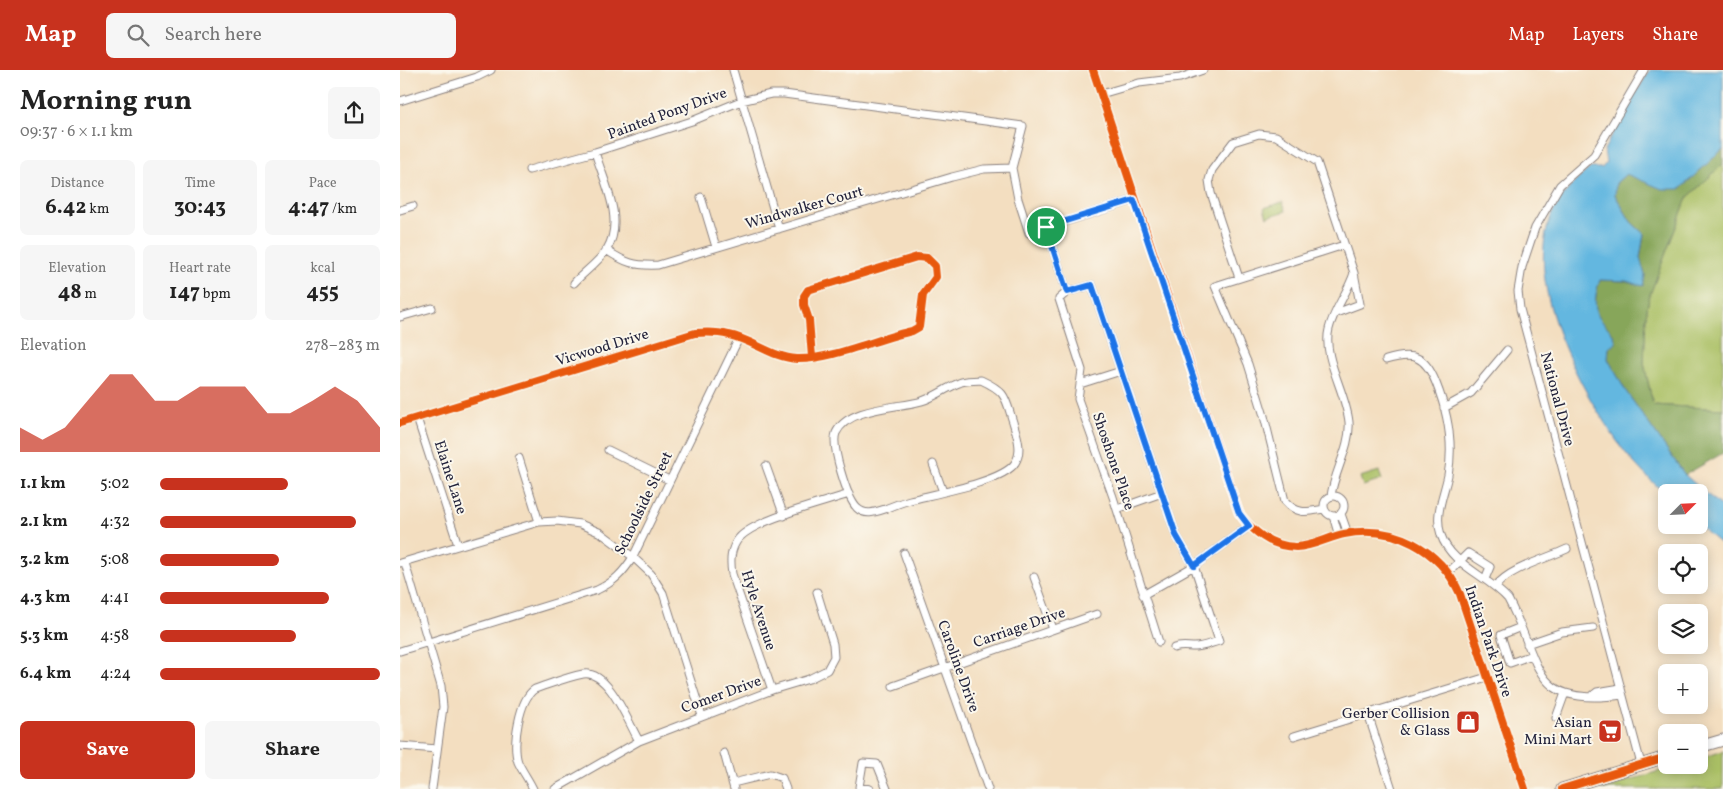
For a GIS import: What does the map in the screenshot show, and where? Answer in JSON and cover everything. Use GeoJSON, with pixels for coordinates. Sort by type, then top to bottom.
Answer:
{"type":"FeatureCollection","features":[{"type":"Feature","properties":{"kind":"highway"},"geometry":{"type":"LineString","coordinates":[[1708,744],[1723,740]]}},
{"type":"Feature","properties":{"kind":"highway"},"geometry":{"type":"LineString","coordinates":[[1562,789],[1658,759]]}},
{"type":"Feature","properties":{"kind":"street"},"geometry":{"type":"LineString","coordinates":[[400,101],[477,77],[491,70]]}},
{"type":"Feature","properties":{"kind":"street"},"geometry":{"type":"LineString","coordinates":[[734,70],[779,228]]}},
{"type":"Feature","properties":{"kind":"street","name":"Indian Park Drive"},"geometry":{"type":"LineString","coordinates":[[1093,70],[1134,200],[1239,513],[1249,526],[1270,542],[1296,547],[1363,531],[1399,536],[1437,559],[1449,572],[1460,594],[1524,789]]}},
{"type":"Feature","properties":{"kind":"street"},"geometry":{"type":"LineString","coordinates":[[1100,94],[1139,83],[1203,70]]}},
{"type":"Feature","properties":{"kind":"street","name":"National Drive"},"geometry":{"type":"LineString","coordinates":[[1641,764],[1520,309],[1518,291],[1527,247],[1534,228],[1560,185],[1594,155],[1644,70]]}},
{"type":"Feature","properties":{"kind":"street","name":"Painted Pony Drive"},"geometry":{"type":"LineString","coordinates":[[529,170],[595,152],[692,121],[742,100],[772,94],[784,94],[1023,126],[1012,168]]}},
{"type":"Feature","properties":{"kind":"street"},"geometry":{"type":"LineString","coordinates":[[1239,278],[1211,193],[1209,180],[1212,170],[1233,142],[1259,134],[1276,136],[1318,162],[1354,272],[1360,304],[1336,313]]}},
{"type":"Feature","properties":{"kind":"street"},"geometry":{"type":"LineString","coordinates":[[574,282],[606,250],[614,232],[614,213],[595,152]]}},
{"type":"Feature","properties":{"kind":"street"},"geometry":{"type":"LineString","coordinates":[[1012,168],[1018,199],[1029,233],[1134,200]]}},
{"type":"Feature","properties":{"kind":"street","name":"Windwalker Court"},"geometry":{"type":"LineString","coordinates":[[606,250],[622,260],[637,266],[658,265],[952,177],[984,169],[1012,168]]}},
{"type":"Feature","properties":{"kind":"street"},"geometry":{"type":"LineString","coordinates":[[702,197],[716,247]]}},
{"type":"Feature","properties":{"kind":"street"},"geometry":{"type":"LineString","coordinates":[[400,210],[413,206]]}},
{"type":"Feature","properties":{"kind":"street"},"geometry":{"type":"LineString","coordinates":[[1046,227],[1067,292],[1092,285],[1176,535],[1194,566],[1219,641],[1202,646],[1192,647],[1183,645],[1174,648]]}},
{"type":"Feature","properties":{"kind":"street"},"geometry":{"type":"LineString","coordinates":[[1344,245],[1215,286],[1250,372],[1264,416],[1285,501],[1291,508],[1302,513],[1324,509],[1337,515],[1348,534]]}},
{"type":"Feature","properties":{"kind":"street","name":"Vicwood Drive"},"geometry":{"type":"LineString","coordinates":[[400,424],[695,333],[716,332],[739,338],[797,359],[812,357],[919,327],[924,295],[936,276],[935,266],[927,258],[917,257],[808,290],[804,296],[804,304],[809,320],[812,357]]}},
{"type":"Feature","properties":{"kind":"street"},"geometry":{"type":"LineString","coordinates":[[1324,509],[1325,501],[1331,496],[1349,423],[1342,391],[1328,348],[1329,328],[1349,289],[1354,272]]}},
{"type":"Feature","properties":{"kind":"street","name":"Shoshone Place"},"geometry":{"type":"LineString","coordinates":[[1067,292],[1058,299],[1082,370],[1078,399],[1117,509],[1142,595],[1159,642]]}},
{"type":"Feature","properties":{"kind":"street"},"geometry":{"type":"LineString","coordinates":[[400,317],[432,308]]}},
{"type":"Feature","properties":{"kind":"street","name":"Schoolside Street"},"geometry":{"type":"LineString","coordinates":[[400,651],[597,590],[611,583],[623,573],[633,557],[739,338]]}},
{"type":"Feature","properties":{"kind":"street"},"geometry":{"type":"LineString","coordinates":[[1444,408],[1471,393],[1507,350]]}},
{"type":"Feature","properties":{"kind":"street"},"geometry":{"type":"LineString","coordinates":[[1386,360],[1400,355],[1415,356],[1423,361],[1432,375],[1444,408],[1451,438],[1448,475],[1437,517],[1445,546],[1460,561],[1496,586],[1508,599],[1539,673],[1549,685],[1574,696],[1592,696],[1597,692],[1622,691]]}},
{"type":"Feature","properties":{"kind":"street"},"geometry":{"type":"LineString","coordinates":[[1080,384],[1121,370]]}},
{"type":"Feature","properties":{"kind":"street"},"geometry":{"type":"LineString","coordinates":[[981,380],[999,388],[1007,402],[1020,450],[1015,463],[1004,474],[943,492],[910,500],[876,512],[866,513],[857,508],[849,494],[834,442],[836,432],[847,420],[868,411],[920,401],[960,382],[981,380]]}},
{"type":"Feature","properties":{"kind":"street","name":"Elaine Lane"},"geometry":{"type":"LineString","coordinates":[[417,418],[458,545]]}},
{"type":"Feature","properties":{"kind":"street"},"geometry":{"type":"LineString","coordinates":[[608,450],[669,480]]}},
{"type":"Feature","properties":{"kind":"street"},"geometry":{"type":"LineString","coordinates":[[519,458],[539,522]]}},
{"type":"Feature","properties":{"kind":"street"},"geometry":{"type":"LineString","coordinates":[[933,464],[943,492]]}},
{"type":"Feature","properties":{"kind":"street"},"geometry":{"type":"LineString","coordinates":[[766,466],[784,516]]}},
{"type":"Feature","properties":{"kind":"street"},"geometry":{"type":"LineString","coordinates":[[1117,509],[1162,493]]}},
{"type":"Feature","properties":{"kind":"street","name":"Hyle Avenue"},"geometry":{"type":"LineString","coordinates":[[772,690],[732,574],[730,562],[732,550],[738,539],[747,531],[849,494]]}},
{"type":"Feature","properties":{"kind":"street"},"geometry":{"type":"LineString","coordinates":[[1331,496],[1342,500],[1344,507],[1337,515],[1339,536]]}},
{"type":"Feature","properties":{"kind":"street"},"geometry":{"type":"LineString","coordinates":[[432,789],[443,706],[441,686],[402,563],[539,522],[557,521],[580,524],[601,533],[633,557],[651,574],[662,593],[702,716]]}},
{"type":"Feature","properties":{"kind":"street"},"geometry":{"type":"LineString","coordinates":[[1142,595],[1194,566],[1249,526]]}},
{"type":"Feature","properties":{"kind":"street"},"geometry":{"type":"LineString","coordinates":[[1496,586],[1501,579],[1513,572],[1567,549]]}},
{"type":"Feature","properties":{"kind":"street","name":"Caroline Drive"},"geometry":{"type":"LineString","coordinates":[[904,553],[988,789]]}},
{"type":"Feature","properties":{"kind":"street"},"geometry":{"type":"LineString","coordinates":[[1449,572],[1468,553],[1490,568],[1485,579]]}},
{"type":"Feature","properties":{"kind":"street"},"geometry":{"type":"LineString","coordinates":[[1034,577],[1053,629]]}},
{"type":"Feature","properties":{"kind":"street","name":"Comer Drive"},"geometry":{"type":"LineString","coordinates":[[555,789],[639,741],[772,690],[809,679],[827,670],[834,657],[833,644],[816,592]]}},
{"type":"Feature","properties":{"kind":"street","name":"Carriage Drive"},"geometry":{"type":"LineString","coordinates":[[893,686],[1097,614]]}},
{"type":"Feature","properties":{"kind":"street"},"geometry":{"type":"LineString","coordinates":[[1521,627],[1501,635],[1510,663],[1532,655]]}},
{"type":"Feature","properties":{"kind":"street"},"geometry":{"type":"LineString","coordinates":[[1528,644],[1562,632],[1593,628]]}},
{"type":"Feature","properties":{"kind":"street"},"geometry":{"type":"LineString","coordinates":[[533,789],[518,762],[516,752],[521,711],[528,693],[535,689],[584,673],[596,675],[607,683],[639,741]]}},
{"type":"Feature","properties":{"kind":"street"},"geometry":{"type":"LineString","coordinates":[[1294,736],[1487,677]]}},
{"type":"Feature","properties":{"kind":"street"},"geometry":{"type":"LineString","coordinates":[[1556,718],[1565,693]]}},
{"type":"Feature","properties":{"kind":"street"},"geometry":{"type":"LineString","coordinates":[[1368,714],[1392,789]]}},
{"type":"Feature","properties":{"kind":"street"},"geometry":{"type":"LineString","coordinates":[[400,746],[437,749]]}},
{"type":"Feature","properties":{"kind":"street"},"geometry":{"type":"LineString","coordinates":[[724,753],[734,786],[774,774],[782,778],[786,789]]}},
{"type":"Feature","properties":{"kind":"street"},"geometry":{"type":"LineString","coordinates":[[870,789],[859,787],[863,763],[877,764],[887,789]]}},
{"type":"Feature","properties":{"kind":"green space"},"geometry":{"type":"Polygon","coordinates":[[[1723,149],[1723,164],[1687,198],[1649,297],[1646,316],[1644,363],[1653,405],[1723,409],[1723,453],[1685,475],[1625,390],[1608,359],[1609,347],[1616,343],[1611,331],[1596,312],[1597,288],[1600,280],[1626,281],[1643,285],[1645,275],[1640,259],[1644,234],[1631,222],[1615,195],[1616,183],[1626,174],[1680,189],[1723,149]]]}},
{"type":"Feature","properties":{"kind":"green space"},"geometry":{"type":"Polygon","coordinates":[[[1723,164],[1723,409],[1653,405],[1644,363],[1646,316],[1649,297],[1687,198],[1723,164]]]}},
{"type":"Feature","properties":{"kind":"green space"},"geometry":{"type":"Polygon","coordinates":[[[1283,202],[1286,211],[1267,217],[1264,208],[1283,202]]]}},
{"type":"Feature","properties":{"kind":"green space"},"geometry":{"type":"Polygon","coordinates":[[[1379,471],[1382,480],[1363,486],[1360,477],[1379,471]]]}},
{"type":"Feature","properties":{"kind":"green space"},"geometry":{"type":"Polygon","coordinates":[[[1723,751],[1723,789],[1601,789],[1658,771],[1658,774],[1708,774],[1708,756],[1723,751]]]}},
{"type":"Feature","properties":{"kind":"water"},"geometry":{"type":"Polygon","coordinates":[[[1650,70],[1723,70],[1723,149],[1680,189],[1662,189],[1626,174],[1616,183],[1615,195],[1631,222],[1644,234],[1640,258],[1645,275],[1643,286],[1626,281],[1600,280],[1595,303],[1598,316],[1611,331],[1615,339],[1616,343],[1609,347],[1608,359],[1625,390],[1685,475],[1695,484],[1658,484],[1658,487],[1622,448],[1606,425],[1575,371],[1552,311],[1545,281],[1544,252],[1551,216],[1571,186],[1590,168],[1602,168],[1606,163],[1604,150],[1650,70]]]}},
{"type":"Feature","properties":{"kind":"water"},"geometry":{"type":"Polygon","coordinates":[[[1708,495],[1723,508],[1723,546],[1708,533],[1708,495]]]}},
{"type":"Feature","properties":{"kind":"cycle path"},"geometry":{"type":"LineString","coordinates":[[1093,70],[1239,513],[1263,537],[1279,544],[1302,547],[1344,534],[1380,533],[1413,543],[1440,564],[1460,594],[1525,789]]}},
{"type":"Feature","properties":{"kind":"cycle path"},"geometry":{"type":"LineString","coordinates":[[400,423],[695,333],[712,332],[738,337],[780,356],[797,359],[824,356],[912,331],[919,327],[923,295],[936,277],[935,266],[927,258],[917,257],[808,290],[804,296],[804,305],[809,320],[812,357]]}},
{"type":"Feature","properties":{"kind":"cycle path"},"geometry":{"type":"LineString","coordinates":[[1562,789],[1658,759]]}},
{"type":"Feature","properties":{"kind":"place","name":"Gerber Collision & Glass"},"geometry":{"type":"Point","coordinates":[1468,722]}},
{"type":"Feature","properties":{"kind":"place","name":"Asian Mini Mart"},"geometry":{"type":"Point","coordinates":[1610,731]}},
{"type":"Feature","properties":{"kind":"route"},"geometry":{"type":"LineString","coordinates":[[1134,200],[1239,513],[1249,526],[1194,566],[1176,535],[1092,285],[1067,292],[1046,227],[1134,200]]}}]}
